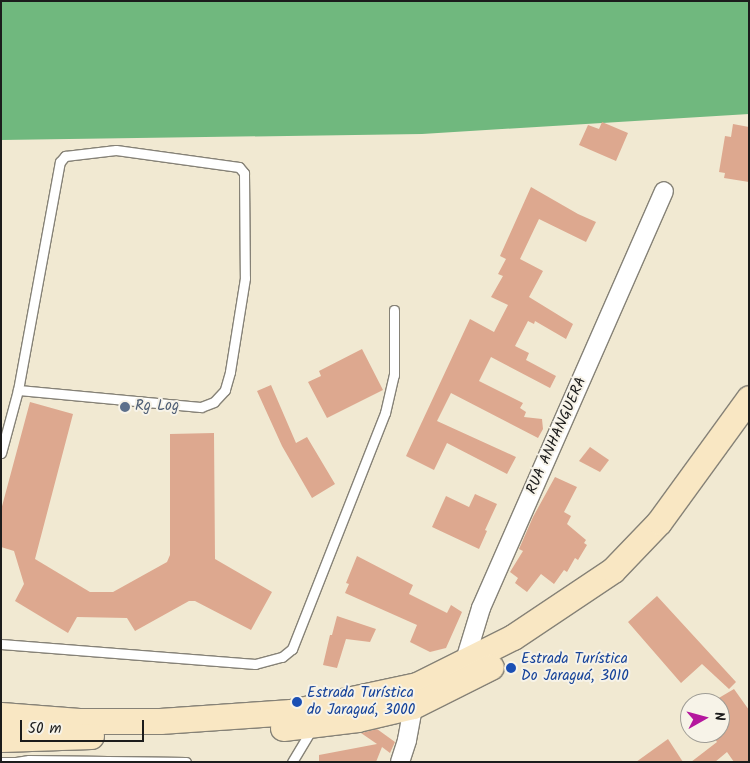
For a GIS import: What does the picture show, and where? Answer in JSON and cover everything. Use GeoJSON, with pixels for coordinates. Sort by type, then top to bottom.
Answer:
{"type":"FeatureCollection","features":[{"type":"Feature","properties":{"kind":"main road"},"geometry":{"type":"LineString","coordinates":[[1,739],[220,732],[313,725],[357,719],[537,642],[566,622],[592,600],[606,584],[612,570],[659,522],[749,398]]}},
{"type":"Feature","properties":{"kind":"main road"},"geometry":{"type":"LineString","coordinates":[[1,715],[79,721],[160,721],[291,712],[415,695]]}},
{"type":"Feature","properties":{"kind":"street","name":"RUA ANHANGUERA"},"geometry":{"type":"LineString","coordinates":[[461,674],[481,608],[664,191]]}},
{"type":"Feature","properties":{"kind":"street"},"geometry":{"type":"LineString","coordinates":[[400,762],[407,740],[415,695]]}},
{"type":"Feature","properties":{"kind":"lane"},"geometry":{"type":"LineString","coordinates":[[1,453],[18,390],[62,160],[65,156],[116,150],[239,167],[244,173],[244,288],[230,372],[225,390],[214,402],[201,407],[18,390]]}},
{"type":"Feature","properties":{"kind":"lane"},"geometry":{"type":"LineString","coordinates":[[1,644],[255,664],[282,657],[292,649],[385,413],[394,375],[394,310]]}},
{"type":"Feature","properties":{"kind":"lane"},"geometry":{"type":"LineString","coordinates":[[292,762],[313,725]]}},
{"type":"Feature","properties":{"kind":"lane"},"geometry":{"type":"LineString","coordinates":[[1,762],[186,762]]}},
{"type":"Feature","properties":{"kind":"green space"},"geometry":{"type":"Polygon","coordinates":[[[1,1],[749,1],[749,114],[422,134],[1,140],[1,1]]]}},
{"type":"Feature","properties":{"kind":"building"},"geometry":{"type":"Polygon","coordinates":[[[602,122],[628,133],[616,161],[579,145],[588,125],[599,129],[602,122]]]}},
{"type":"Feature","properties":{"kind":"building"},"geometry":{"type":"Polygon","coordinates":[[[733,124],[749,127],[749,182],[724,178],[725,173],[719,172],[725,136],[731,137],[733,124]]]}},
{"type":"Feature","properties":{"kind":"building"},"geometry":{"type":"Polygon","coordinates":[[[531,187],[596,222],[586,242],[539,219],[520,259],[543,271],[529,297],[573,324],[566,339],[535,321],[534,324],[528,321],[515,346],[529,353],[526,360],[556,376],[550,388],[491,357],[479,381],[523,403],[520,408],[526,412],[524,417],[542,419],[543,429],[538,438],[451,393],[437,421],[516,457],[507,474],[447,443],[434,470],[406,456],[470,319],[494,332],[508,305],[491,297],[503,276],[498,274],[506,259],[500,256],[531,187]]]}},
{"type":"Feature","properties":{"kind":"building"},"geometry":{"type":"Polygon","coordinates":[[[362,349],[383,390],[327,418],[308,382],[321,376],[319,371],[362,349]]]}},
{"type":"Feature","properties":{"kind":"building"},"geometry":{"type":"Polygon","coordinates":[[[271,385],[296,443],[307,437],[335,484],[312,498],[282,446],[257,391],[271,385]]]}},
{"type":"Feature","properties":{"kind":"building"},"geometry":{"type":"Polygon","coordinates":[[[30,402],[73,414],[35,559],[90,592],[113,592],[167,562],[170,555],[170,434],[214,433],[215,559],[272,592],[251,630],[195,601],[189,601],[135,631],[127,618],[77,617],[68,633],[15,601],[24,584],[14,551],[1,547],[1,510],[30,402]]]}},
{"type":"Feature","properties":{"kind":"building"},"geometry":{"type":"Polygon","coordinates":[[[590,447],[609,460],[600,472],[579,461],[590,447]]]}},
{"type":"Feature","properties":{"kind":"building"},"geometry":{"type":"Polygon","coordinates":[[[555,477],[577,487],[564,512],[571,516],[567,524],[586,540],[584,543],[587,545],[578,560],[575,558],[567,572],[564,570],[554,584],[541,574],[527,592],[515,583],[518,578],[510,572],[523,551],[519,549],[533,517],[555,477]]]}},
{"type":"Feature","properties":{"kind":"building"},"geometry":{"type":"Polygon","coordinates":[[[475,494],[497,504],[479,549],[432,527],[446,496],[469,507],[475,494]]]}},
{"type":"Feature","properties":{"kind":"building"},"geometry":{"type":"Polygon","coordinates":[[[357,556],[413,585],[409,594],[447,613],[451,605],[462,612],[446,648],[430,652],[410,642],[417,625],[345,593],[349,584],[346,583],[357,556]]]}},
{"type":"Feature","properties":{"kind":"building"},"geometry":{"type":"Polygon","coordinates":[[[657,596],[736,682],[729,689],[702,664],[681,683],[628,622],[657,596]]]}},
{"type":"Feature","properties":{"kind":"building"},"geometry":{"type":"Polygon","coordinates":[[[337,616],[376,629],[370,642],[346,639],[337,668],[323,665],[330,635],[332,635],[337,616]]]}},
{"type":"Feature","properties":{"kind":"building"},"geometry":{"type":"Polygon","coordinates":[[[734,689],[749,710],[749,762],[734,762],[727,752],[715,762],[691,762],[716,743],[730,743],[730,693],[727,693],[734,689]]]}},
{"type":"Feature","properties":{"kind":"building"},"geometry":{"type":"Polygon","coordinates":[[[377,729],[395,742],[390,753],[382,747],[376,762],[319,762],[319,755],[377,744],[361,733],[377,729]]]}},
{"type":"Feature","properties":{"kind":"building"},"geometry":{"type":"Polygon","coordinates":[[[668,739],[683,762],[636,762],[668,739]]]}},
{"type":"Feature","properties":{"kind":"place","name":"Rg Log"},"geometry":{"type":"Point","coordinates":[125,407]}},
{"type":"Feature","properties":{"kind":"place","name":"Estrada Turística Do Jaraguá, 3010"},"geometry":{"type":"Point","coordinates":[511,668]}},
{"type":"Feature","properties":{"kind":"place","name":"Estrada Turística do Jaraguá, 3000"},"geometry":{"type":"Point","coordinates":[297,702]}}]}
